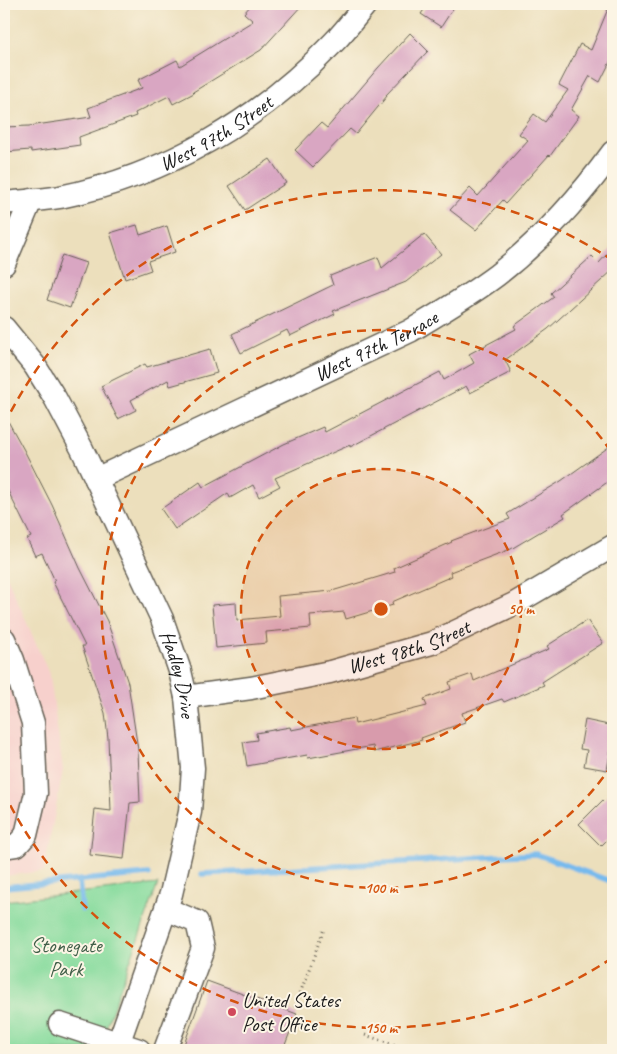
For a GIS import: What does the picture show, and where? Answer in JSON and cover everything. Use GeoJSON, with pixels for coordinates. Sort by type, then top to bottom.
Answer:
{"type":"FeatureCollection","features":[{"type":"Feature","properties":{"kind":"street","name":"West 97th Street"},"geometry":{"type":"LineString","coordinates":[[4,203],[58,197],[122,180],[162,165],[210,141],[256,112],[305,71],[336,41],[366,4]]}},
{"type":"Feature","properties":{"kind":"street","name":"West 97th Terrace"},"geometry":{"type":"LineString","coordinates":[[96,479],[410,331],[456,304],[498,274],[548,230],[587,188],[613,152]]}},
{"type":"Feature","properties":{"kind":"street"},"geometry":{"type":"LineString","coordinates":[[4,264],[31,200]]}},
{"type":"Feature","properties":{"kind":"street","name":"Hadley Drive"},"geometry":{"type":"LineString","coordinates":[[4,328],[35,366],[55,398],[96,479],[162,619],[178,663],[186,697],[193,768],[190,812],[171,894],[117,1047]]}},
{"type":"Feature","properties":{"kind":"street","name":"West 98th Street"},"geometry":{"type":"LineString","coordinates":[[186,697],[251,688],[330,672],[432,642],[514,604],[610,555]]}},
{"type":"Feature","properties":{"kind":"street"},"geometry":{"type":"LineString","coordinates":[[4,639],[13,660],[33,722],[36,793],[26,835],[17,845],[4,846]]}},
{"type":"Feature","properties":{"kind":"street"},"geometry":{"type":"LineString","coordinates":[[165,1050],[203,948],[197,922],[166,909]]}},
{"type":"Feature","properties":{"kind":"street"},"geometry":{"type":"LineString","coordinates":[[60,1024],[117,1047],[139,1050]]}},
{"type":"Feature","properties":{"kind":"path"},"geometry":{"type":"LineString","coordinates":[[296,1007],[324,928]]}},
{"type":"Feature","properties":{"kind":"path"},"geometry":{"type":"LineString","coordinates":[[365,1034],[399,1046]]}},
{"type":"Feature","properties":{"kind":"shaded area"},"geometry":{"type":"Polygon","coordinates":[[[4,570],[50,676],[63,770],[44,871],[4,876],[4,570]]]}},
{"type":"Feature","properties":{"kind":"green space","name":"Stonegate Park"},"geometry":{"type":"Polygon","coordinates":[[[158,884],[98,1050],[4,1050],[4,901],[158,884]]]}},
{"type":"Feature","properties":{"kind":"building"},"geometry":{"type":"Polygon","coordinates":[[[252,4],[303,4],[261,50],[194,93],[173,104],[169,96],[135,113],[136,116],[79,137],[80,145],[31,152],[31,150],[4,152],[4,127],[29,126],[91,117],[88,108],[142,88],[138,80],[177,60],[180,66],[253,21],[244,13],[252,4]]]}},
{"type":"Feature","properties":{"kind":"building"},"geometry":{"type":"Polygon","coordinates":[[[428,4],[456,4],[441,27],[421,14],[428,4]]]}},
{"type":"Feature","properties":{"kind":"building"},"geometry":{"type":"Polygon","coordinates":[[[610,4],[613,4],[613,56],[600,82],[590,76],[571,110],[579,116],[550,156],[506,203],[503,200],[476,230],[450,210],[470,188],[478,196],[528,140],[519,134],[534,114],[545,122],[568,90],[559,85],[580,44],[591,50],[610,4]]]}},
{"type":"Feature","properties":{"kind":"building"},"geometry":{"type":"Polygon","coordinates":[[[410,33],[428,51],[386,95],[356,134],[350,129],[313,167],[295,150],[321,123],[327,128],[410,33]]]}},
{"type":"Feature","properties":{"kind":"building"},"geometry":{"type":"Polygon","coordinates":[[[270,159],[286,183],[245,210],[229,186],[270,159]]]}},
{"type":"Feature","properties":{"kind":"building"},"geometry":{"type":"Polygon","coordinates":[[[137,225],[140,235],[167,226],[175,252],[148,261],[151,270],[125,279],[110,233],[137,225]]]}},
{"type":"Feature","properties":{"kind":"building"},"geometry":{"type":"Polygon","coordinates":[[[424,234],[441,254],[406,282],[333,311],[335,314],[290,336],[287,330],[241,353],[232,334],[333,285],[330,276],[378,257],[382,268],[424,234]]]}},
{"type":"Feature","properties":{"kind":"building"},"geometry":{"type":"Polygon","coordinates":[[[613,247],[613,270],[548,329],[505,360],[511,372],[470,393],[466,386],[350,447],[350,445],[275,478],[280,486],[259,497],[253,485],[230,498],[228,493],[175,529],[161,509],[200,482],[203,487],[284,444],[323,427],[325,432],[440,372],[444,380],[474,363],[469,354],[516,329],[514,326],[554,297],[551,293],[592,256],[599,263],[613,247]]]}},
{"type":"Feature","properties":{"kind":"building"},"geometry":{"type":"Polygon","coordinates":[[[62,255],[86,263],[70,308],[47,300],[62,255]]]}},
{"type":"Feature","properties":{"kind":"building"},"geometry":{"type":"Polygon","coordinates":[[[210,349],[217,373],[170,386],[168,380],[131,400],[136,410],[118,419],[101,386],[145,364],[147,367],[210,349]]]}},
{"type":"Feature","properties":{"kind":"building"},"geometry":{"type":"Polygon","coordinates":[[[4,414],[52,505],[80,568],[107,621],[128,683],[138,750],[140,802],[130,803],[124,859],[90,855],[95,809],[111,811],[105,713],[82,646],[85,646],[53,582],[55,581],[42,553],[35,556],[27,539],[31,537],[4,483],[4,414]]]}},
{"type":"Feature","properties":{"kind":"building"},"geometry":{"type":"Polygon","coordinates":[[[613,444],[613,478],[563,514],[565,517],[511,549],[450,572],[452,576],[392,602],[393,605],[346,619],[344,612],[310,615],[311,628],[266,632],[267,643],[216,648],[212,605],[236,603],[237,620],[280,616],[278,596],[332,591],[395,572],[394,568],[451,541],[510,519],[507,514],[561,481],[613,444]]]}},
{"type":"Feature","properties":{"kind":"building"},"geometry":{"type":"Polygon","coordinates":[[[587,620],[603,643],[542,682],[544,685],[504,702],[502,699],[462,713],[465,722],[421,738],[422,740],[374,752],[373,746],[308,758],[307,755],[247,766],[243,742],[257,740],[256,733],[290,727],[291,730],[354,718],[355,724],[427,706],[424,699],[451,689],[449,682],[472,674],[474,681],[549,649],[547,646],[587,620]]]}},
{"type":"Feature","properties":{"kind":"building"},"geometry":{"type":"Polygon","coordinates":[[[585,720],[613,726],[607,770],[584,766],[587,750],[580,749],[585,720]]]}},
{"type":"Feature","properties":{"kind":"building"},"geometry":{"type":"Polygon","coordinates":[[[613,790],[613,834],[601,846],[579,824],[613,790]]]}},
{"type":"Feature","properties":{"kind":"building","name":"United States Post Office"},"geometry":{"type":"Polygon","coordinates":[[[207,981],[297,1014],[283,1050],[182,1050],[207,981]]]}},
{"type":"Feature","properties":{"kind":"waterway"},"geometry":{"type":"LineString","coordinates":[[202,874],[536,854],[613,882]]}},
{"type":"Feature","properties":{"kind":"waterway"},"geometry":{"type":"LineString","coordinates":[[4,887],[149,874]]}},
{"type":"Feature","properties":{"kind":"waterway"},"geometry":{"type":"LineString","coordinates":[[79,880],[82,910]]}},
{"type":"Feature","properties":{"kind":"place","name":"United States Post Office"},"geometry":{"type":"Point","coordinates":[232,1012]}}]}
